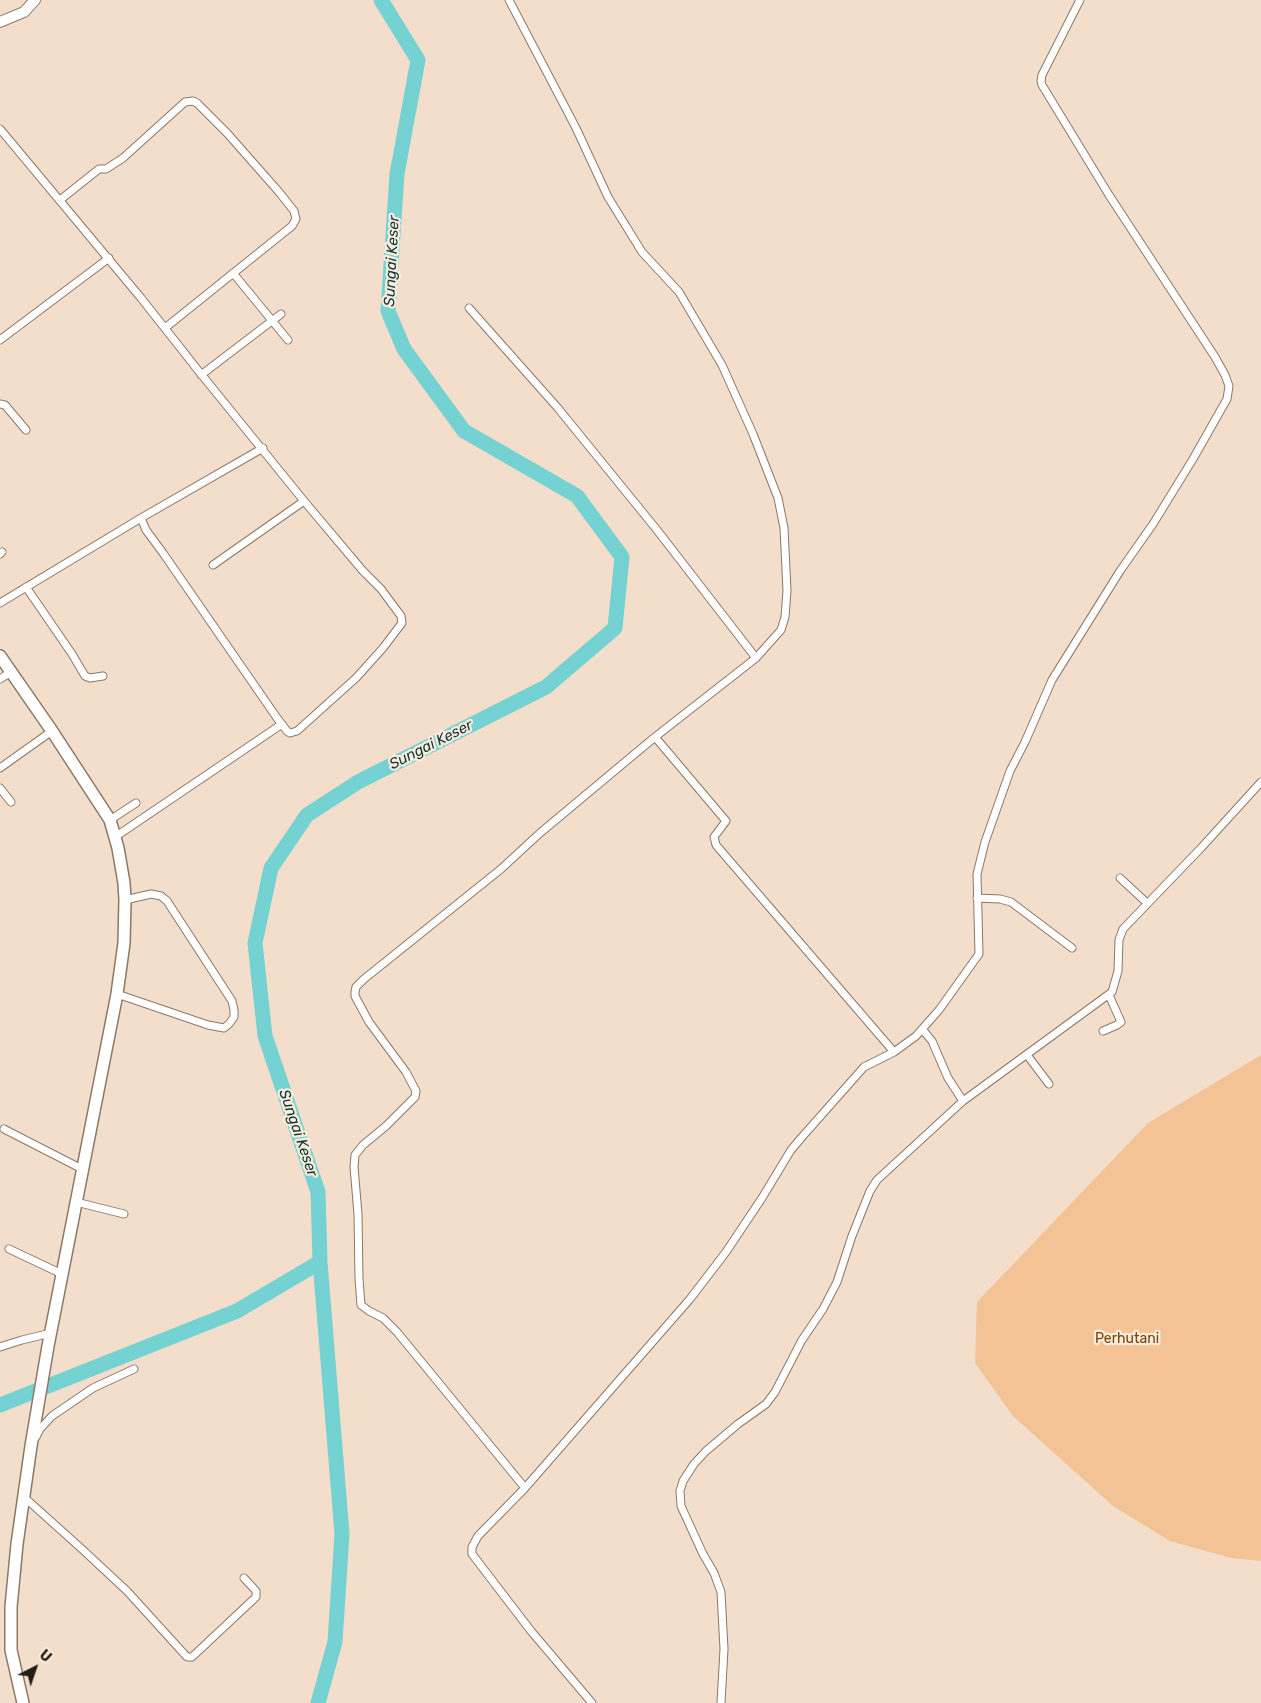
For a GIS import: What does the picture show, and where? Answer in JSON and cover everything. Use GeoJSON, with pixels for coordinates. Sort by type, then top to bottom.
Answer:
{"type":"FeatureCollection","features":[{"type":"Feature","properties":{"kind":"highway"},"geometry":{"type":"LineString","coordinates":[[0,656],[110,820],[124,883],[125,900],[124,943],[117,994],[48,1346],[24,1497],[11,1607],[12,1650],[23,1703]]}},
{"type":"Feature","properties":{"kind":"main road"},"geometry":{"type":"LineString","coordinates":[[0,22],[24,12],[35,0]]}},
{"type":"Feature","properties":{"kind":"street"},"geometry":{"type":"LineString","coordinates":[[509,0],[576,128],[608,197],[642,252],[679,292],[722,365],[778,498],[784,528],[787,591],[785,617],[781,630],[756,658],[655,737],[540,833],[501,869],[364,978],[356,987],[355,996],[369,1022],[406,1072],[416,1091],[415,1097],[411,1102],[363,1145],[355,1155],[361,1305],[369,1312],[383,1318],[393,1328],[524,1487]]}},
{"type":"Feature","properties":{"kind":"street"},"geometry":{"type":"LineString","coordinates":[[592,1703],[531,1631],[472,1554],[472,1547],[478,1536],[524,1487],[690,1299],[742,1230],[791,1150],[802,1137],[864,1067],[922,1030],[980,954],[977,874],[984,842],[1010,772],[1052,680],[1115,579],[1153,524],[1227,399],[1229,386],[1225,374],[1215,357],[1109,195],[1042,85],[1042,75],[1080,0]]}},
{"type":"Feature","properties":{"kind":"street"},"geometry":{"type":"LineString","coordinates":[[60,200],[99,169],[106,169],[123,158],[185,102],[193,101],[227,133],[279,192],[294,211],[296,219],[292,226],[165,328]]}},
{"type":"Feature","properties":{"kind":"street"},"geometry":{"type":"LineString","coordinates":[[0,129],[108,258],[304,501],[363,571],[381,589],[401,616],[402,623],[356,678],[297,730],[290,733],[152,538],[141,518]]}},
{"type":"Feature","properties":{"kind":"street"},"geometry":{"type":"LineString","coordinates":[[0,340],[108,258]]}},
{"type":"Feature","properties":{"kind":"street"},"geometry":{"type":"LineString","coordinates":[[233,273],[288,340]]}},
{"type":"Feature","properties":{"kind":"street"},"geometry":{"type":"LineString","coordinates":[[468,308],[557,407],[657,530],[756,658]]}},
{"type":"Feature","properties":{"kind":"street"},"geometry":{"type":"LineString","coordinates":[[202,375],[281,314]]}},
{"type":"Feature","properties":{"kind":"street"},"geometry":{"type":"LineString","coordinates":[[0,404],[5,406],[26,430]]}},
{"type":"Feature","properties":{"kind":"street"},"geometry":{"type":"LineString","coordinates":[[0,603],[262,448]]}},
{"type":"Feature","properties":{"kind":"street"},"geometry":{"type":"LineString","coordinates":[[214,565],[304,501]]}},
{"type":"Feature","properties":{"kind":"street"},"geometry":{"type":"LineString","coordinates":[[26,588],[85,676],[90,678],[103,676]]}},
{"type":"Feature","properties":{"kind":"street"},"geometry":{"type":"LineString","coordinates":[[0,679],[11,672]]}},
{"type":"Feature","properties":{"kind":"street"},"geometry":{"type":"LineString","coordinates":[[115,837],[282,724]]}},
{"type":"Feature","properties":{"kind":"street"},"geometry":{"type":"LineString","coordinates":[[0,768],[52,731]]}},
{"type":"Feature","properties":{"kind":"street"},"geometry":{"type":"LineString","coordinates":[[655,737],[726,821],[714,838],[716,844],[893,1050]]}},
{"type":"Feature","properties":{"kind":"street"},"geometry":{"type":"LineString","coordinates":[[721,1703],[724,1649],[722,1592],[680,1506],[680,1491],[683,1481],[694,1464],[706,1451],[738,1424],[766,1404],[775,1392],[802,1340],[823,1309],[837,1282],[852,1236],[870,1191],[877,1180],[962,1099],[1027,1055],[1109,995],[1114,989],[1118,971],[1119,940],[1123,929],[1261,782]]}},
{"type":"Feature","properties":{"kind":"street"},"geometry":{"type":"LineString","coordinates":[[0,788],[11,802]]}},
{"type":"Feature","properties":{"kind":"street"},"geometry":{"type":"LineString","coordinates":[[110,820],[136,803]]}},
{"type":"Feature","properties":{"kind":"street"},"geometry":{"type":"LineString","coordinates":[[1120,878],[1148,904]]}},
{"type":"Feature","properties":{"kind":"street"},"geometry":{"type":"LineString","coordinates":[[117,994],[208,1025],[224,1028],[234,1017],[232,1001],[167,901],[161,896],[151,894],[125,900]]}},
{"type":"Feature","properties":{"kind":"street"},"geometry":{"type":"LineString","coordinates":[[977,898],[1000,899],[1011,902],[1048,932],[1072,948]]}},
{"type":"Feature","properties":{"kind":"street"},"geometry":{"type":"LineString","coordinates":[[1103,1030],[1121,1022],[1109,995]]}},
{"type":"Feature","properties":{"kind":"street"},"geometry":{"type":"LineString","coordinates":[[922,1030],[932,1041],[948,1078],[962,1099]]}},
{"type":"Feature","properties":{"kind":"street"},"geometry":{"type":"LineString","coordinates":[[1027,1055],[1049,1084]]}},
{"type":"Feature","properties":{"kind":"street"},"geometry":{"type":"LineString","coordinates":[[4,1129],[82,1169]]}},
{"type":"Feature","properties":{"kind":"street"},"geometry":{"type":"LineString","coordinates":[[76,1202],[124,1214]]}},
{"type":"Feature","properties":{"kind":"street"},"geometry":{"type":"LineString","coordinates":[[9,1249],[62,1274]]}},
{"type":"Feature","properties":{"kind":"street"},"geometry":{"type":"LineString","coordinates":[[0,1347],[51,1333]]}},
{"type":"Feature","properties":{"kind":"street"},"geometry":{"type":"LineString","coordinates":[[31,1446],[40,1429],[52,1416],[93,1388],[134,1369]]}},
{"type":"Feature","properties":{"kind":"street"},"geometry":{"type":"LineString","coordinates":[[24,1497],[120,1585],[187,1657],[192,1657],[256,1597],[256,1591],[244,1578]]}},
{"type":"Feature","properties":{"kind":"green space","name":"Perhutani"},"geometry":{"type":"Polygon","coordinates":[[[1261,1055],[1261,1561],[1231,1558],[1170,1541],[1113,1506],[1013,1416],[975,1363],[977,1302],[1148,1123],[1261,1055]]]}},
{"type":"Feature","properties":{"kind":"waterway","name":"Sungai Keser"},"geometry":{"type":"LineString","coordinates":[[0,1405],[237,1311],[320,1262],[318,1192],[265,1036],[255,943],[271,868],[307,815],[358,782],[546,687],[615,628],[622,557],[577,496],[464,431],[404,349],[388,311],[397,174],[418,60],[381,0]]}},
{"type":"Feature","properties":{"kind":"waterway"},"geometry":{"type":"LineString","coordinates":[[318,1703],[335,1642],[342,1534],[320,1262]]}}]}
